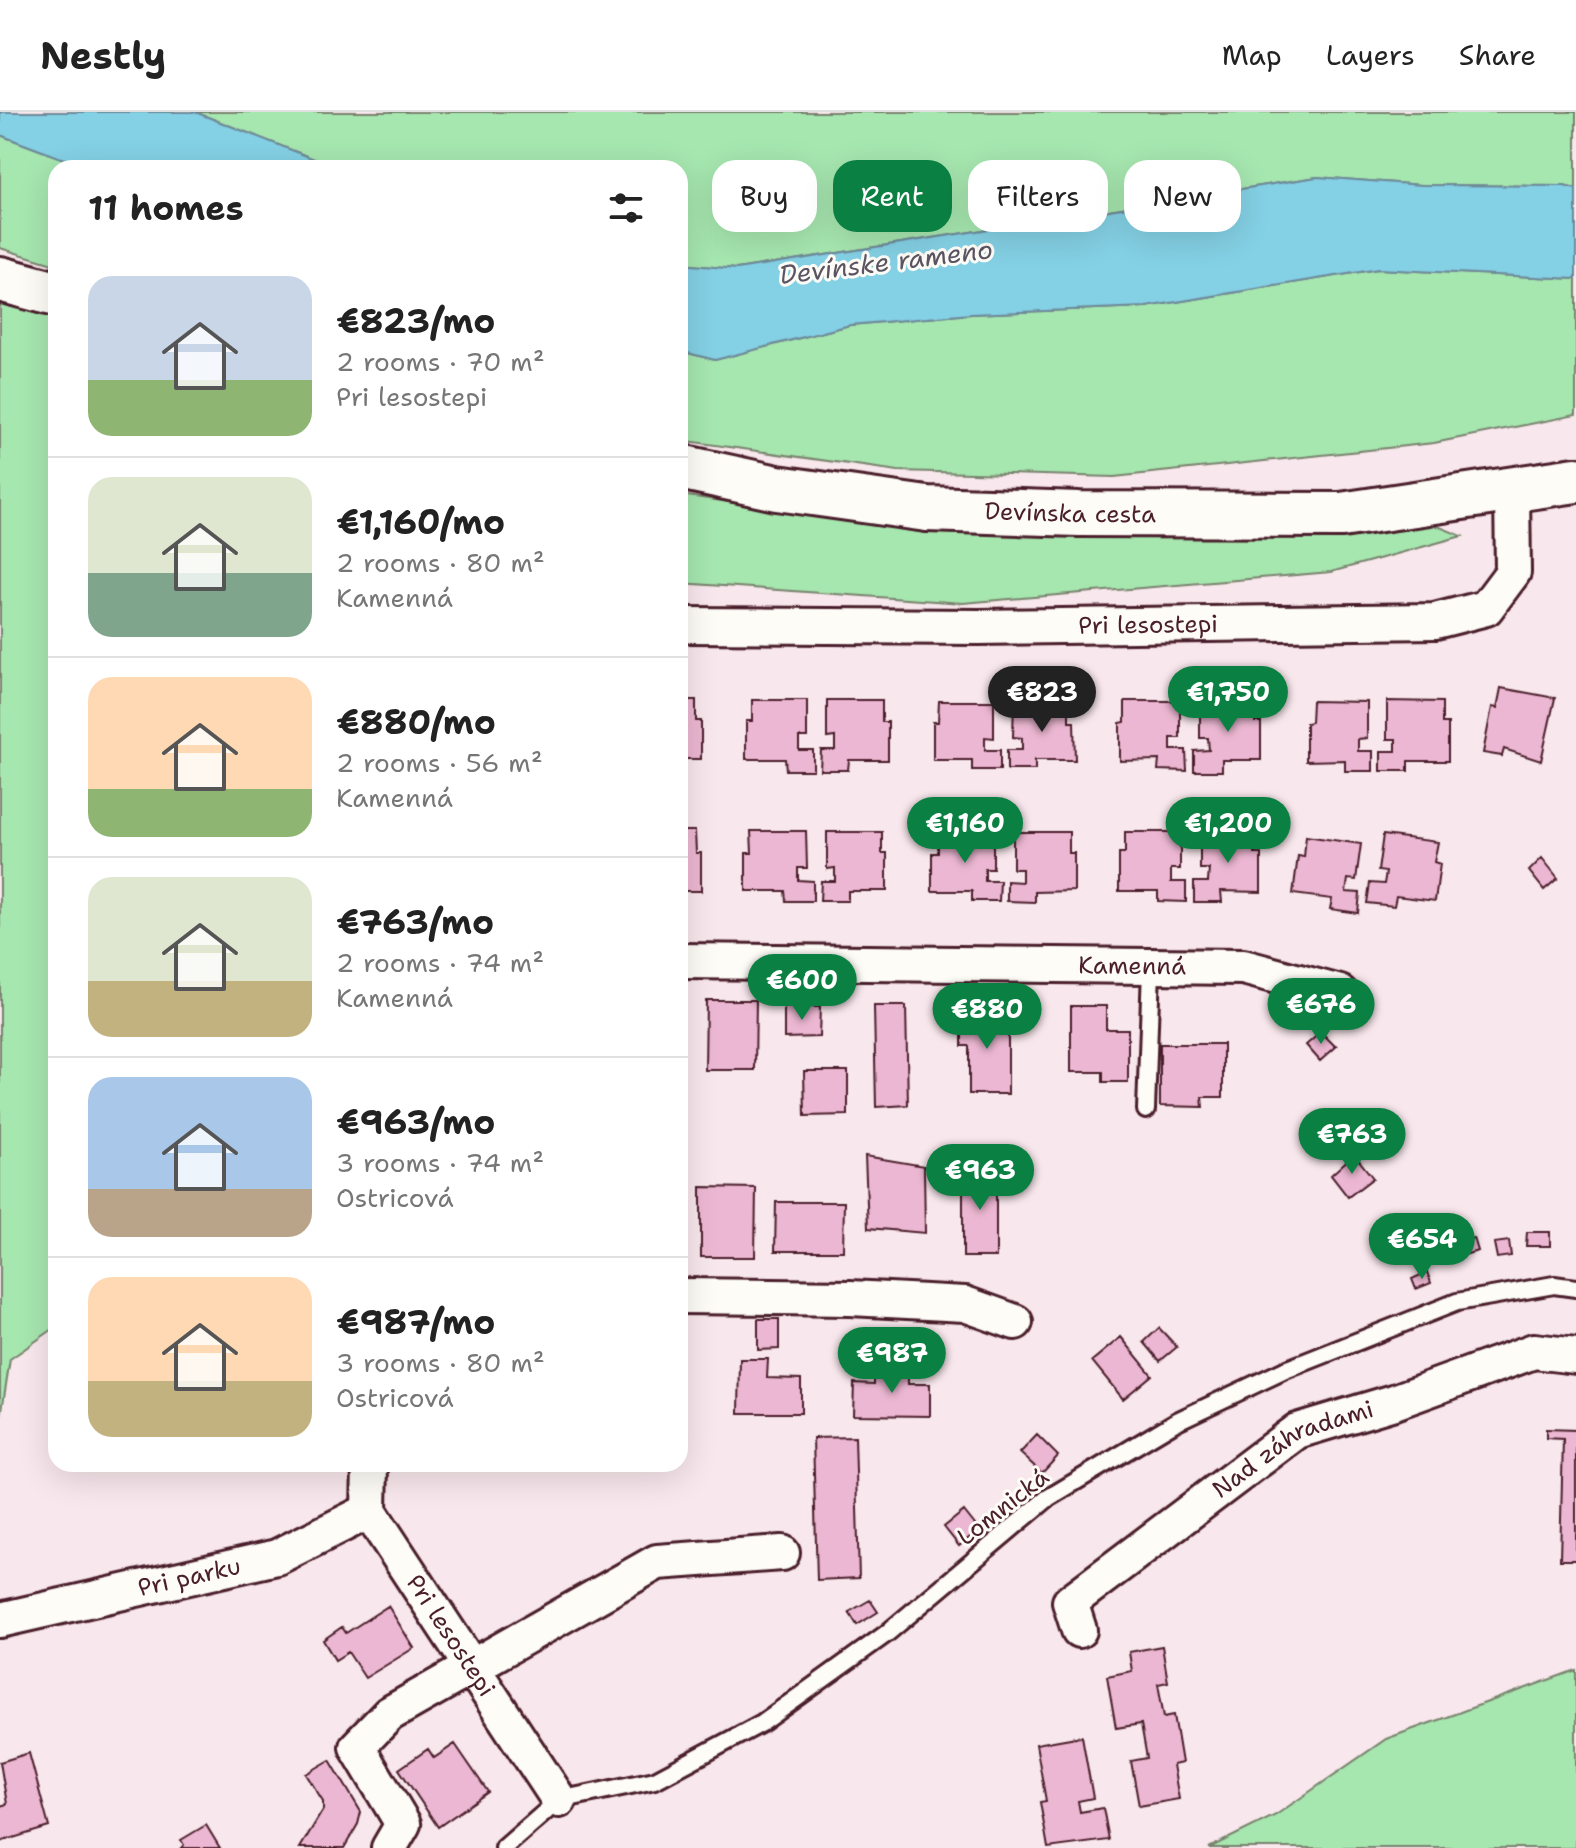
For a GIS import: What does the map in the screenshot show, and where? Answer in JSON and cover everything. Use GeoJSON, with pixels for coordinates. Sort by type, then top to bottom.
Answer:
{"type":"FeatureCollection","features":[{"type":"Feature","properties":{"kind":"street"},"geometry":{"type":"LineString","coordinates":[[0,279],[48,292]]}},
{"type":"Feature","properties":{"kind":"street","name":"Devínska cesta"},"geometry":{"type":"LineString","coordinates":[[688,469],[777,488],[927,509],[1079,514],[1341,515],[1576,480]]}},
{"type":"Feature","properties":{"kind":"street","name":"Pri lesostepi"},"geometry":{"type":"LineString","coordinates":[[688,625],[979,627],[1435,621],[1486,608],[1513,572],[1512,490]]}},
{"type":"Feature","properties":{"kind":"street","name":"Kamenná"},"geometry":{"type":"LineString","coordinates":[[688,961],[1151,969],[1243,967],[1340,993]]}},
{"type":"Feature","properties":{"kind":"street"},"geometry":{"type":"LineString","coordinates":[[688,1296],[850,1298],[965,1304],[1015,1322]]}},
{"type":"Feature","properties":{"kind":"street","name":"Nad záhradami"},"geometry":{"type":"LineString","coordinates":[[1079,1630],[1070,1602],[1297,1431],[1394,1402],[1534,1351],[1576,1356]]}},
{"type":"Feature","properties":{"kind":"street"},"geometry":{"type":"LineString","coordinates":[[369,1511],[370,1472]]}},
{"type":"Feature","properties":{"kind":"street","name":"Pri lesostepi"},"geometry":{"type":"LineString","coordinates":[[369,1511],[559,1800]]}},
{"type":"Feature","properties":{"kind":"street","name":"Pri parku"},"geometry":{"type":"LineString","coordinates":[[0,1620],[277,1557],[369,1511]]}},
{"type":"Feature","properties":{"kind":"street"},"geometry":{"type":"LineString","coordinates":[[389,1848],[403,1824],[357,1747],[389,1714],[657,1562],[782,1553]]}},
{"type":"Feature","properties":{"kind":"lane"},"geometry":{"type":"LineString","coordinates":[[1146,1110],[1151,969]]}},
{"type":"Feature","properties":{"kind":"lane","name":"Lomnická"},"geometry":{"type":"LineString","coordinates":[[504,1848],[559,1800],[655,1780],[762,1723],[886,1634],[1048,1498],[1177,1421],[1285,1370],[1457,1302],[1554,1285],[1576,1288]]}},
{"type":"Feature","properties":{"kind":"green space"},"geometry":{"type":"Polygon","coordinates":[[[195,112],[1576,112],[1576,189],[1564,186],[1422,185],[1317,177],[1241,189],[1241,160],[1124,160],[1124,208],[1108,210],[1108,160],[968,160],[970,232],[736,269],[688,265],[688,160],[317,160],[195,112]]]}},
{"type":"Feature","properties":{"kind":"green space"},"geometry":{"type":"Polygon","coordinates":[[[0,135],[67,160],[48,160],[48,263],[0,248],[0,135]]]}},
{"type":"Feature","properties":{"kind":"green space"},"geometry":{"type":"Polygon","coordinates":[[[1378,269],[1576,279],[1576,415],[1434,443],[1114,477],[898,471],[688,441],[688,353],[715,360],[850,325],[971,314],[1146,307],[1378,269]]]}},
{"type":"Feature","properties":{"kind":"green space"},"geometry":{"type":"Polygon","coordinates":[[[0,294],[48,308],[48,1333],[10,1359],[0,1423],[0,294]]]}},
{"type":"Feature","properties":{"kind":"green space"},"geometry":{"type":"Polygon","coordinates":[[[688,496],[862,521],[1418,518],[1462,536],[1331,572],[963,603],[688,584],[688,496]]]}},
{"type":"Feature","properties":{"kind":"green space"},"geometry":{"type":"Polygon","coordinates":[[[1576,1670],[1576,1848],[1209,1848],[1276,1815],[1386,1739],[1576,1670]]]}},
{"type":"Feature","properties":{"kind":"water"},"geometry":{"type":"Polygon","coordinates":[[[0,112],[195,112],[317,160],[67,160],[0,135],[0,112]]]}},
{"type":"Feature","properties":{"kind":"water","name":"Devínske rameno"},"geometry":{"type":"Polygon","coordinates":[[[1317,177],[1422,185],[1564,186],[1576,189],[1576,279],[1378,269],[1146,307],[971,314],[850,325],[715,360],[688,353],[688,265],[737,269],[970,232],[1108,232],[1108,210],[1124,208],[1124,232],[1241,232],[1241,189],[1317,177]]]}},
{"type":"Feature","properties":{"kind":"building"},"geometry":{"type":"Polygon","coordinates":[[[1501,688],[1555,698],[1541,761],[1504,749],[1502,756],[1483,753],[1492,707],[1497,708],[1501,688]]]}},
{"type":"Feature","properties":{"kind":"building"},"geometry":{"type":"Polygon","coordinates":[[[688,700],[696,700],[696,721],[701,721],[701,759],[688,759],[688,700]]]}},
{"type":"Feature","properties":{"kind":"building"},"geometry":{"type":"Polygon","coordinates":[[[752,700],[807,700],[807,737],[799,737],[799,750],[813,750],[813,770],[786,770],[785,759],[746,759],[746,721],[752,721],[752,700]]]}},
{"type":"Feature","properties":{"kind":"building"},"geometry":{"type":"Polygon","coordinates":[[[827,700],[882,700],[882,722],[888,722],[888,760],[849,760],[848,770],[820,770],[821,750],[835,750],[835,737],[827,738],[827,700]]]}},
{"type":"Feature","properties":{"kind":"building"},"geometry":{"type":"Polygon","coordinates":[[[939,701],[994,701],[994,738],[985,737],[985,750],[1000,750],[1000,770],[972,770],[972,760],[933,760],[933,722],[938,722],[939,701]]]}},
{"type":"Feature","properties":{"kind":"building"},"geometry":{"type":"Polygon","coordinates":[[[1014,701],[1069,701],[1069,722],[1074,722],[1075,760],[1035,760],[1035,770],[1007,770],[1007,750],[1022,750],[1022,738],[1013,737],[1014,701]]]}},
{"type":"Feature","properties":{"kind":"building"},"geometry":{"type":"Polygon","coordinates":[[[1125,701],[1180,701],[1180,738],[1171,738],[1171,750],[1186,750],[1187,771],[1158,770],[1159,760],[1120,761],[1120,723],[1125,722],[1125,701]]]}},
{"type":"Feature","properties":{"kind":"building"},"geometry":{"type":"Polygon","coordinates":[[[1200,701],[1256,701],[1255,722],[1261,722],[1261,760],[1222,760],[1222,771],[1194,771],[1194,751],[1209,750],[1208,738],[1200,738],[1200,701]]]}},
{"type":"Feature","properties":{"kind":"building"},"geometry":{"type":"Polygon","coordinates":[[[1312,701],[1367,702],[1367,738],[1358,739],[1358,751],[1373,751],[1373,771],[1345,771],[1345,760],[1306,761],[1306,723],[1311,722],[1312,701]]]}},
{"type":"Feature","properties":{"kind":"building"},"geometry":{"type":"Polygon","coordinates":[[[1387,701],[1442,702],[1442,723],[1448,723],[1448,761],[1408,761],[1408,771],[1381,771],[1381,751],[1396,751],[1396,739],[1387,739],[1387,701]]]}},
{"type":"Feature","properties":{"kind":"building"},"geometry":{"type":"Polygon","coordinates":[[[688,831],[695,831],[696,853],[701,853],[701,891],[688,891],[688,831]]]}},
{"type":"Feature","properties":{"kind":"building"},"geometry":{"type":"Polygon","coordinates":[[[751,831],[806,831],[807,868],[798,868],[798,880],[813,881],[813,901],[786,901],[785,891],[746,891],[746,853],[752,853],[751,831]]]}},
{"type":"Feature","properties":{"kind":"building"},"geometry":{"type":"Polygon","coordinates":[[[827,832],[882,832],[882,853],[887,853],[887,891],[848,891],[848,901],[820,901],[821,881],[835,881],[835,868],[827,869],[827,832]]]}},
{"type":"Feature","properties":{"kind":"building"},"geometry":{"type":"Polygon","coordinates":[[[938,832],[993,832],[993,869],[985,869],[985,881],[1000,881],[999,901],[972,901],[972,891],[932,891],[932,853],[938,853],[938,832]]]}},
{"type":"Feature","properties":{"kind":"building"},"geometry":{"type":"Polygon","coordinates":[[[1013,832],[1069,832],[1069,853],[1074,853],[1074,891],[1035,892],[1035,902],[1007,901],[1007,881],[1022,882],[1022,869],[1013,869],[1013,832]]]}},
{"type":"Feature","properties":{"kind":"building"},"geometry":{"type":"Polygon","coordinates":[[[1125,832],[1180,832],[1180,869],[1171,869],[1171,882],[1186,882],[1186,902],[1158,901],[1158,891],[1119,891],[1119,853],[1125,853],[1125,832]]]}},
{"type":"Feature","properties":{"kind":"building"},"geometry":{"type":"Polygon","coordinates":[[[1255,832],[1255,854],[1261,854],[1261,892],[1221,891],[1222,902],[1194,902],[1194,882],[1208,882],[1209,869],[1200,869],[1200,833],[1255,832]]]}},
{"type":"Feature","properties":{"kind":"building"},"geometry":{"type":"Polygon","coordinates":[[[1383,835],[1438,842],[1434,862],[1440,864],[1435,901],[1396,896],[1394,906],[1367,903],[1370,883],[1384,884],[1386,872],[1378,871],[1383,835]]]}},
{"type":"Feature","properties":{"kind":"building"},"geometry":{"type":"Polygon","coordinates":[[[1306,836],[1361,844],[1356,880],[1348,879],[1346,892],[1360,893],[1358,913],[1330,909],[1332,899],[1293,894],[1298,856],[1304,857],[1306,836]]]}},
{"type":"Feature","properties":{"kind":"building"},"geometry":{"type":"Polygon","coordinates":[[[1542,858],[1558,878],[1544,890],[1529,871],[1542,858]]]}},
{"type":"Feature","properties":{"kind":"building"},"geometry":{"type":"Polygon","coordinates":[[[706,1000],[756,1000],[755,1070],[705,1070],[706,1000]]]}},
{"type":"Feature","properties":{"kind":"building"},"geometry":{"type":"Polygon","coordinates":[[[874,1006],[906,1006],[908,1105],[876,1107],[874,1006]]]}},
{"type":"Feature","properties":{"kind":"building"},"geometry":{"type":"Polygon","coordinates":[[[1071,1006],[1106,1006],[1106,1029],[1128,1029],[1128,1082],[1103,1082],[1103,1072],[1071,1072],[1071,1006]]]}},
{"type":"Feature","properties":{"kind":"building"},"geometry":{"type":"Polygon","coordinates":[[[784,1007],[820,1007],[819,1037],[784,1038],[784,1007]]]}},
{"type":"Feature","properties":{"kind":"building"},"geometry":{"type":"Polygon","coordinates":[[[962,1012],[1008,1012],[1008,1094],[969,1094],[969,1046],[962,1046],[962,1012]]]}},
{"type":"Feature","properties":{"kind":"building"},"geometry":{"type":"Polygon","coordinates":[[[1321,1032],[1335,1046],[1338,1045],[1320,1061],[1306,1045],[1321,1032]]]}},
{"type":"Feature","properties":{"kind":"building"},"geometry":{"type":"Polygon","coordinates":[[[1160,1044],[1223,1044],[1223,1097],[1202,1097],[1203,1107],[1160,1106],[1160,1044]]]}},
{"type":"Feature","properties":{"kind":"building"},"geometry":{"type":"Polygon","coordinates":[[[804,1071],[848,1071],[848,1115],[805,1116],[804,1071]]]}},
{"type":"Feature","properties":{"kind":"building"},"geometry":{"type":"Polygon","coordinates":[[[1354,1154],[1373,1178],[1348,1197],[1331,1175],[1354,1154]]]}},
{"type":"Feature","properties":{"kind":"building"},"geometry":{"type":"Polygon","coordinates":[[[865,1156],[924,1166],[925,1233],[868,1228],[865,1156]]]}},
{"type":"Feature","properties":{"kind":"building"},"geometry":{"type":"Polygon","coordinates":[[[963,1166],[996,1166],[996,1257],[963,1257],[963,1166]]]}},
{"type":"Feature","properties":{"kind":"building"},"geometry":{"type":"Polygon","coordinates":[[[701,1187],[756,1188],[755,1257],[701,1257],[701,1187]]]}},
{"type":"Feature","properties":{"kind":"building"},"geometry":{"type":"Polygon","coordinates":[[[776,1202],[844,1202],[843,1251],[775,1251],[776,1202]]]}},
{"type":"Feature","properties":{"kind":"building"},"geometry":{"type":"Polygon","coordinates":[[[1527,1232],[1550,1232],[1550,1246],[1526,1246],[1527,1232]]]}},
{"type":"Feature","properties":{"kind":"building"},"geometry":{"type":"Polygon","coordinates":[[[1474,1238],[1478,1251],[1460,1256],[1456,1242],[1474,1238]]]}},
{"type":"Feature","properties":{"kind":"building"},"geometry":{"type":"Polygon","coordinates":[[[1509,1241],[1511,1256],[1497,1258],[1494,1243],[1509,1241]]]}},
{"type":"Feature","properties":{"kind":"building"},"geometry":{"type":"Polygon","coordinates":[[[1427,1272],[1431,1283],[1416,1289],[1412,1279],[1427,1272]]]}},
{"type":"Feature","properties":{"kind":"building"},"geometry":{"type":"Polygon","coordinates":[[[758,1319],[779,1319],[779,1349],[758,1350],[758,1319]]]}},
{"type":"Feature","properties":{"kind":"building"},"geometry":{"type":"Polygon","coordinates":[[[1159,1328],[1177,1347],[1160,1361],[1144,1342],[1159,1328]]]}},
{"type":"Feature","properties":{"kind":"building"},"geometry":{"type":"Polygon","coordinates":[[[1121,1337],[1152,1375],[1123,1399],[1092,1361],[1121,1337]]]}},
{"type":"Feature","properties":{"kind":"building"},"geometry":{"type":"Polygon","coordinates":[[[740,1359],[768,1359],[767,1378],[801,1379],[801,1413],[739,1413],[740,1359]]]}},
{"type":"Feature","properties":{"kind":"building"},"geometry":{"type":"Polygon","coordinates":[[[874,1367],[908,1367],[908,1384],[930,1384],[930,1416],[853,1415],[854,1383],[874,1384],[874,1367]]]}},
{"type":"Feature","properties":{"kind":"building"},"geometry":{"type":"Polygon","coordinates":[[[1546,1429],[1576,1430],[1576,1560],[1560,1560],[1563,1439],[1546,1438],[1546,1429]]]}},
{"type":"Feature","properties":{"kind":"building"},"geometry":{"type":"Polygon","coordinates":[[[1037,1435],[1058,1456],[1042,1473],[1020,1453],[1037,1435]]]}},
{"type":"Feature","properties":{"kind":"building"},"geometry":{"type":"Polygon","coordinates":[[[855,1437],[859,1578],[817,1580],[813,1438],[855,1437]]]}},
{"type":"Feature","properties":{"kind":"building"},"geometry":{"type":"Polygon","coordinates":[[[964,1511],[979,1530],[959,1546],[944,1527],[964,1511]]]}},
{"type":"Feature","properties":{"kind":"building"},"geometry":{"type":"Polygon","coordinates":[[[870,1600],[878,1612],[857,1625],[849,1612],[870,1600]]]}},
{"type":"Feature","properties":{"kind":"building"},"geometry":{"type":"Polygon","coordinates":[[[388,1606],[414,1648],[365,1678],[348,1652],[335,1660],[323,1640],[342,1627],[346,1633],[388,1606]]]}},
{"type":"Feature","properties":{"kind":"building"},"geometry":{"type":"Polygon","coordinates":[[[1162,1646],[1168,1682],[1158,1684],[1164,1717],[1174,1715],[1182,1763],[1173,1765],[1179,1799],[1139,1806],[1131,1761],[1147,1758],[1141,1724],[1116,1728],[1107,1676],[1132,1671],[1129,1652],[1162,1646]]]}},
{"type":"Feature","properties":{"kind":"building"},"geometry":{"type":"Polygon","coordinates":[[[1082,1736],[1093,1798],[1078,1801],[1080,1812],[1103,1808],[1109,1840],[1048,1848],[1040,1802],[1046,1801],[1036,1744],[1082,1736]]]}},
{"type":"Feature","properties":{"kind":"building"},"geometry":{"type":"Polygon","coordinates":[[[455,1744],[488,1792],[438,1827],[399,1769],[428,1749],[434,1758],[455,1744]]]}},
{"type":"Feature","properties":{"kind":"building"},"geometry":{"type":"Polygon","coordinates":[[[29,1753],[49,1827],[0,1842],[0,1806],[7,1804],[0,1762],[29,1753]]]}},
{"type":"Feature","properties":{"kind":"building"},"geometry":{"type":"Polygon","coordinates":[[[330,1760],[361,1812],[358,1824],[344,1848],[300,1848],[323,1810],[323,1801],[306,1774],[330,1760]]]}},
{"type":"Feature","properties":{"kind":"building"},"geometry":{"type":"Polygon","coordinates":[[[206,1825],[220,1848],[181,1848],[184,1845],[181,1840],[206,1825]]]}}]}
